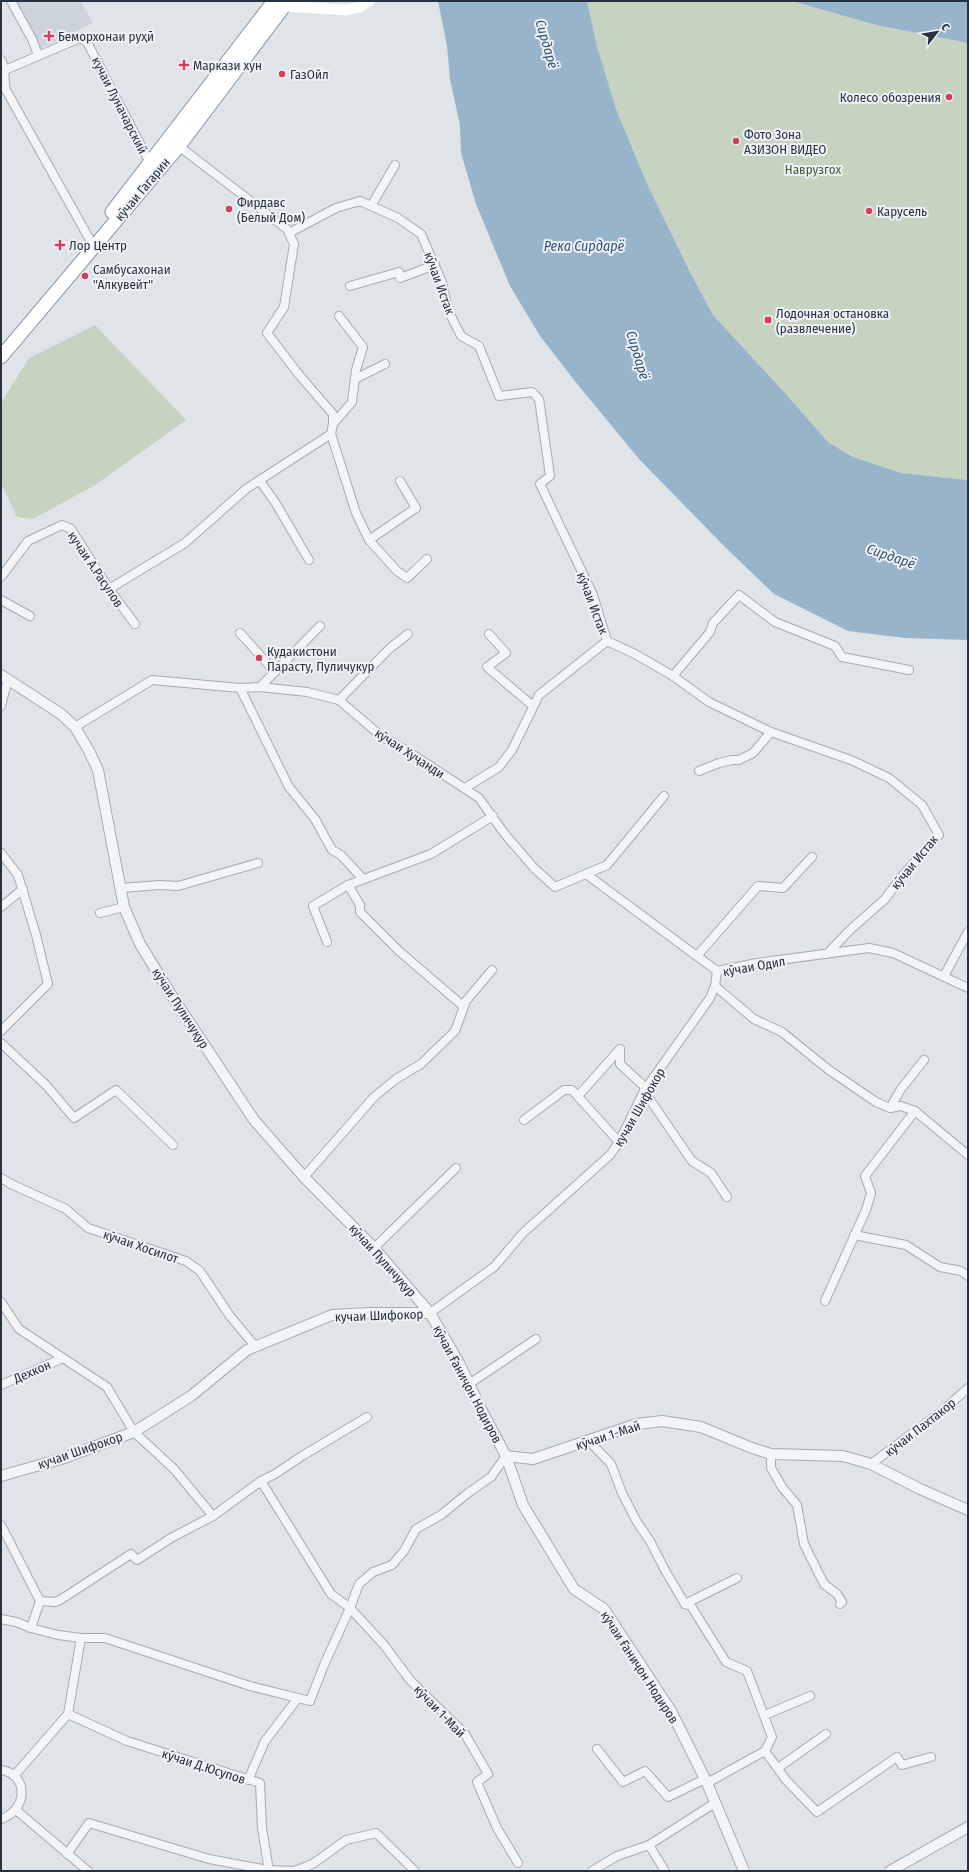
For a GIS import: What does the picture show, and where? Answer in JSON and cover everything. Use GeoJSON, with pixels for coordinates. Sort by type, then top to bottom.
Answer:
{"type":"FeatureCollection","features":[{"type":"Feature","properties":{"kind":"highway","name":"кӯчаи Гагарин"},"geometry":{"type":"LineString","coordinates":[[1,357],[276,16],[282,3]]}},
{"type":"Feature","properties":{"kind":"highway","name":"кӯчаи Гагарин"},"geometry":{"type":"LineString","coordinates":[[1,343],[90,240],[150,163],[174,142],[282,3]]}},
{"type":"Feature","properties":{"kind":"main road"},"geometry":{"type":"LineString","coordinates":[[330,1],[343,3],[358,1]]}},
{"type":"Feature","properties":{"kind":"main road"},"geometry":{"type":"LineString","coordinates":[[282,3],[347,10],[360,8],[369,1]]}},
{"type":"Feature","properties":{"kind":"street"},"geometry":{"type":"LineString","coordinates":[[11,1],[32,39],[38,55]]}},
{"type":"Feature","properties":{"kind":"street","name":"кучаи Луначарский"},"geometry":{"type":"LineString","coordinates":[[5,70],[80,38],[87,42],[150,163]]}},
{"type":"Feature","properties":{"kind":"street"},"geometry":{"type":"LineString","coordinates":[[1,60],[5,70],[4,83],[6,90],[90,240]]}},
{"type":"Feature","properties":{"kind":"street"},"geometry":{"type":"LineString","coordinates":[[174,142],[287,229],[294,244],[284,307],[267,333],[300,376],[333,414],[331,434],[356,513],[369,540],[397,571],[407,578],[427,559]]}},
{"type":"Feature","properties":{"kind":"street"},"geometry":{"type":"LineString","coordinates":[[371,206],[396,165]]}},
{"type":"Feature","properties":{"kind":"street","name":"кӯчаи Истак"},"geometry":{"type":"LineString","coordinates":[[289,233],[336,208],[360,201],[398,218],[421,234],[442,282],[448,310],[461,336],[479,346],[499,396],[532,392],[539,399],[550,476],[540,484],[592,595],[608,641],[635,654],[673,676],[709,702],[772,732],[852,760],[888,778],[922,806],[940,835],[902,875],[885,900],[850,930],[827,954]]}},
{"type":"Feature","properties":{"kind":"street"},"geometry":{"type":"LineString","coordinates":[[350,286],[399,272],[400,278],[435,265]]}},
{"type":"Feature","properties":{"kind":"street"},"geometry":{"type":"LineString","coordinates":[[333,424],[352,402],[354,379],[362,347],[339,316]]}},
{"type":"Feature","properties":{"kind":"street"},"geometry":{"type":"LineString","coordinates":[[354,379],[386,364]]}},
{"type":"Feature","properties":{"kind":"street"},"geometry":{"type":"LineString","coordinates":[[109,589],[186,543],[246,489],[331,434]]}},
{"type":"Feature","properties":{"kind":"street"},"geometry":{"type":"LineString","coordinates":[[260,481],[275,502],[309,560]]}},
{"type":"Feature","properties":{"kind":"street"},"geometry":{"type":"LineString","coordinates":[[369,540],[416,508],[400,481]]}},
{"type":"Feature","properties":{"kind":"street","name":"кучаи А.Расулов"},"geometry":{"type":"LineString","coordinates":[[1,577],[28,541],[62,525],[71,529],[109,589],[135,624]]}},
{"type":"Feature","properties":{"kind":"street"},"geometry":{"type":"LineString","coordinates":[[673,676],[710,632],[713,623],[739,595],[775,622],[835,646],[842,657],[909,670]]}},
{"type":"Feature","properties":{"kind":"street"},"geometry":{"type":"LineString","coordinates":[[1,600],[30,616]]}},
{"type":"Feature","properties":{"kind":"street"},"geometry":{"type":"LineString","coordinates":[[260,687],[320,626]]}},
{"type":"Feature","properties":{"kind":"street"},"geometry":{"type":"LineString","coordinates":[[240,632],[274,672]]}},
{"type":"Feature","properties":{"kind":"street"},"geometry":{"type":"LineString","coordinates":[[339,700],[389,649],[408,634]]}},
{"type":"Feature","properties":{"kind":"street"},"geometry":{"type":"LineString","coordinates":[[489,634],[506,653],[487,667],[533,706]]}},
{"type":"Feature","properties":{"kind":"street"},"geometry":{"type":"LineString","coordinates":[[464,788],[499,767],[512,750],[538,695],[608,641]]}},
{"type":"Feature","properties":{"kind":"street"},"geometry":{"type":"LineString","coordinates":[[1,706],[4,677]]}},
{"type":"Feature","properties":{"kind":"street","name":"кӯчаи Пуличуқур"},"geometry":{"type":"LineString","coordinates":[[4,677],[61,714],[75,727],[88,749],[98,770],[124,907],[140,944],[230,1085],[254,1120],[304,1177],[374,1248],[430,1313]]}},
{"type":"Feature","properties":{"kind":"street","name":"кӯчаи Хуҷанди"},"geometry":{"type":"LineString","coordinates":[[75,727],[152,680],[240,688],[260,687],[307,692],[339,700],[381,736],[412,754],[479,798],[504,833],[534,868],[555,886],[607,865],[664,796]]}},
{"type":"Feature","properties":{"kind":"street"},"geometry":{"type":"LineString","coordinates":[[240,688],[289,787],[315,819],[332,850],[341,855],[363,879]]}},
{"type":"Feature","properties":{"kind":"street"},"geometry":{"type":"LineString","coordinates":[[699,771],[719,763],[739,760],[753,753],[772,732]]}},
{"type":"Feature","properties":{"kind":"street"},"geometry":{"type":"LineString","coordinates":[[327,942],[313,906],[348,885],[431,854],[492,816]]}},
{"type":"Feature","properties":{"kind":"street"},"geometry":{"type":"LineString","coordinates":[[1,853],[18,875],[36,935],[48,984],[1,1031]]}},
{"type":"Feature","properties":{"kind":"street"},"geometry":{"type":"LineString","coordinates":[[696,956],[758,886],[783,888],[812,857]]}},
{"type":"Feature","properties":{"kind":"street"},"geometry":{"type":"LineString","coordinates":[[121,888],[160,885],[178,886],[258,863]]}},
{"type":"Feature","properties":{"kind":"street"},"geometry":{"type":"LineString","coordinates":[[586,874],[717,971]]}},
{"type":"Feature","properties":{"kind":"street"},"geometry":{"type":"LineString","coordinates":[[348,885],[360,905],[360,912],[399,951],[463,1006]]}},
{"type":"Feature","properties":{"kind":"street"},"geometry":{"type":"LineString","coordinates":[[1,907],[23,889]]}},
{"type":"Feature","properties":{"kind":"street"},"geometry":{"type":"LineString","coordinates":[[100,913],[124,907]]}},
{"type":"Feature","properties":{"kind":"street"},"geometry":{"type":"LineString","coordinates":[[944,976],[968,932]]}},
{"type":"Feature","properties":{"kind":"street","name":"кӯчаи Одил"},"geometry":{"type":"LineString","coordinates":[[968,988],[892,953],[868,948],[717,971],[714,986],[754,1019],[782,1032],[829,1070],[876,1102],[890,1108],[901,1106],[915,1111],[968,1155]]}},
{"type":"Feature","properties":{"kind":"street"},"geometry":{"type":"LineString","coordinates":[[304,1177],[374,1097],[396,1079],[420,1064],[455,1031],[463,1006],[492,970]]}},
{"type":"Feature","properties":{"kind":"street","name":"кучаи Шифокор"},"geometry":{"type":"LineString","coordinates":[[1,1476],[61,1459],[134,1432],[191,1396],[247,1350],[332,1315],[369,1313],[430,1313],[494,1267],[522,1233],[610,1155],[619,1142],[645,1090],[710,998],[714,986]]}},
{"type":"Feature","properties":{"kind":"street"},"geometry":{"type":"LineString","coordinates":[[1,1043],[46,1085],[74,1118],[116,1090],[174,1145]]}},
{"type":"Feature","properties":{"kind":"street"},"geometry":{"type":"LineString","coordinates":[[578,1096],[620,1049],[620,1064],[645,1090],[692,1161],[711,1173],[727,1197]]}},
{"type":"Feature","properties":{"kind":"street"},"geometry":{"type":"LineString","coordinates":[[890,1108],[901,1089],[924,1060]]}},
{"type":"Feature","properties":{"kind":"street"},"geometry":{"type":"LineString","coordinates":[[524,1120],[564,1090],[572,1090],[619,1142]]}},
{"type":"Feature","properties":{"kind":"street"},"geometry":{"type":"LineString","coordinates":[[825,1301],[866,1210],[871,1193],[865,1176],[915,1111]]}},
{"type":"Feature","properties":{"kind":"street"},"geometry":{"type":"LineString","coordinates":[[374,1248],[456,1168]]}},
{"type":"Feature","properties":{"kind":"street","name":"кӯчаи Хосилот"},"geometry":{"type":"LineString","coordinates":[[1,1178],[66,1209],[88,1228],[186,1261],[200,1271],[230,1316],[255,1346]]}},
{"type":"Feature","properties":{"kind":"street"},"geometry":{"type":"LineString","coordinates":[[854,1235],[906,1245],[940,1268],[961,1271],[968,1276]]}},
{"type":"Feature","properties":{"kind":"street"},"geometry":{"type":"LineString","coordinates":[[1,1302],[19,1329],[108,1387],[134,1432],[174,1469],[213,1516]]}},
{"type":"Feature","properties":{"kind":"street","name":"кӯчаи Ғаниҷон Нодиров"},"geometry":{"type":"LineString","coordinates":[[430,1313],[460,1363],[469,1384],[506,1456],[523,1505],[574,1589],[604,1609],[671,1711],[706,1781],[744,1871]]}},
{"type":"Feature","properties":{"kind":"street"},"geometry":{"type":"LineString","coordinates":[[469,1384],[536,1340]]}},
{"type":"Feature","properties":{"kind":"street","name":"Дехкон"},"geometry":{"type":"LineString","coordinates":[[1,1385],[63,1358]]}},
{"type":"Feature","properties":{"kind":"street","name":"кӯчаи Пахтакор"},"geometry":{"type":"LineString","coordinates":[[871,1464],[942,1412],[968,1388]]}},
{"type":"Feature","properties":{"kind":"street"},"geometry":{"type":"LineString","coordinates":[[40,1601],[60,1600],[131,1554],[137,1560],[171,1538],[213,1516],[261,1481],[367,1417]]}},
{"type":"Feature","properties":{"kind":"street","name":"кӯчаи 1-Май"},"geometry":{"type":"LineString","coordinates":[[506,1456],[533,1459],[637,1424],[662,1421],[700,1427],[771,1454],[843,1456],[871,1464],[920,1489],[968,1510]]}},
{"type":"Feature","properties":{"kind":"street"},"geometry":{"type":"LineString","coordinates":[[589,1441],[611,1464],[622,1492],[634,1516],[686,1604],[691,1606],[726,1662],[747,1671],[772,1737],[765,1751],[706,1781],[668,1797],[645,1771],[623,1782],[597,1749]]}},
{"type":"Feature","properties":{"kind":"street"},"geometry":{"type":"LineString","coordinates":[[771,1454],[771,1468],[782,1487],[797,1505],[804,1544],[824,1584],[837,1594],[842,1602],[840,1604]]}},
{"type":"Feature","properties":{"kind":"street"},"geometry":{"type":"LineString","coordinates":[[1,1619],[16,1622],[31,1628],[81,1638],[104,1638],[250,1686],[310,1701],[359,1584],[373,1572],[392,1565],[404,1551],[416,1529],[441,1515],[468,1492],[491,1478],[506,1456]]}},
{"type":"Feature","properties":{"kind":"street","name":"кӯчаи 1-Май"},"geometry":{"type":"LineString","coordinates":[[261,1481],[331,1594],[350,1608],[384,1645],[410,1680],[465,1734],[488,1774],[476,1782],[497,1828],[518,1863]]}},
{"type":"Feature","properties":{"kind":"street"},"geometry":{"type":"LineString","coordinates":[[1,1525],[40,1601],[31,1628]]}},
{"type":"Feature","properties":{"kind":"street"},"geometry":{"type":"LineString","coordinates":[[686,1604],[736,1578]]}},
{"type":"Feature","properties":{"kind":"street"},"geometry":{"type":"LineString","coordinates":[[14,1776],[68,1714],[81,1638]]}},
{"type":"Feature","properties":{"kind":"street"},"geometry":{"type":"LineString","coordinates":[[764,1715],[810,1696]]}},
{"type":"Feature","properties":{"kind":"street"},"geometry":{"type":"LineString","coordinates":[[248,1780],[265,1740],[298,1698]]}},
{"type":"Feature","properties":{"kind":"street","name":"кӯчаи Д.Юсупов"},"geometry":{"type":"LineString","coordinates":[[68,1714],[127,1742],[260,1783],[262,1828],[269,1871]]}},
{"type":"Feature","properties":{"kind":"street"},"geometry":{"type":"LineString","coordinates":[[778,1768],[826,1734]]}},
{"type":"Feature","properties":{"kind":"street"},"geometry":{"type":"LineString","coordinates":[[765,1751],[786,1780],[817,1812],[896,1757],[902,1765],[931,1757]]}},
{"type":"Feature","properties":{"kind":"street"},"geometry":{"type":"LineString","coordinates":[[1,1770],[6,1770],[14,1776],[20,1783],[22,1792],[21,1802],[16,1810],[9,1816],[1,1819]]}},
{"type":"Feature","properties":{"kind":"street"},"geometry":{"type":"LineString","coordinates":[[592,1871],[617,1856],[649,1845],[715,1803]]}},
{"type":"Feature","properties":{"kind":"street"},"geometry":{"type":"LineString","coordinates":[[16,1810],[88,1871]]}},
{"type":"Feature","properties":{"kind":"street"},"geometry":{"type":"LineString","coordinates":[[67,1854],[89,1823],[209,1859],[269,1871],[294,1871],[314,1863],[346,1840],[376,1834],[415,1871]]}},
{"type":"Feature","properties":{"kind":"street"},"geometry":{"type":"LineString","coordinates":[[890,1871],[968,1827]]}},
{"type":"Feature","properties":{"kind":"street"},"geometry":{"type":"LineString","coordinates":[[649,1845],[665,1871]]}},
{"type":"Feature","properties":{"kind":"shaded area","name":"Беморхонаи руҳӣ"},"geometry":{"type":"Polygon","coordinates":[[[11,1],[80,1],[93,23],[39,49],[11,1]]]}},
{"type":"Feature","properties":{"kind":"green space","name":"Наврузгох"},"geometry":{"type":"Polygon","coordinates":[[[587,1],[792,1],[876,25],[968,43],[968,480],[901,473],[853,457],[828,442],[713,315],[648,186],[616,109],[597,46],[587,1]]]}},
{"type":"Feature","properties":{"kind":"green space"},"geometry":{"type":"Polygon","coordinates":[[[95,325],[186,420],[95,485],[33,519],[17,517],[1,483],[1,403],[29,358],[95,325]]]}},
{"type":"Feature","properties":{"kind":"water","name":"Река Сирдарё"},"geometry":{"type":"Polygon","coordinates":[[[438,1],[587,1],[597,46],[616,109],[648,186],[713,315],[828,442],[853,457],[901,473],[968,480],[968,640],[905,638],[848,631],[774,594],[724,546],[639,459],[540,336],[510,286],[476,204],[461,153],[460,125],[450,79],[447,46],[438,1]]]}},
{"type":"Feature","properties":{"kind":"water"},"geometry":{"type":"Polygon","coordinates":[[[792,1],[968,1],[968,43],[876,25],[792,1]]]}},
{"type":"Feature","properties":{"kind":"place","name":"Беморхонаи руҳӣ"},"geometry":{"type":"Point","coordinates":[49,36]}},
{"type":"Feature","properties":{"kind":"place","name":"Маркази хун"},"geometry":{"type":"Point","coordinates":[184,65]}},
{"type":"Feature","properties":{"kind":"place","name":"ГазОйл"},"geometry":{"type":"Point","coordinates":[282,74]}},
{"type":"Feature","properties":{"kind":"place","name":"Колесо обозрения"},"geometry":{"type":"Point","coordinates":[949,97]}},
{"type":"Feature","properties":{"kind":"place","name":"Фото Зона АЗИЗОН ВИДЕО"},"geometry":{"type":"Point","coordinates":[736,141]}},
{"type":"Feature","properties":{"kind":"place","name":"Фирдавс (Белый Дом)"},"geometry":{"type":"Point","coordinates":[229,209]}},
{"type":"Feature","properties":{"kind":"place","name":"Карусель"},"geometry":{"type":"Point","coordinates":[869,211]}},
{"type":"Feature","properties":{"kind":"place","name":"Лор Центр"},"geometry":{"type":"Point","coordinates":[60,245]}},
{"type":"Feature","properties":{"kind":"place","name":"Самбусахонаи \"Алкувейт\""},"geometry":{"type":"Point","coordinates":[85,276]}},
{"type":"Feature","properties":{"kind":"place","name":"Лодочная остановка (развлечение)"},"geometry":{"type":"Point","coordinates":[768,320]}},
{"type":"Feature","properties":{"kind":"place","name":"Кудакистони Парасту, Пуличукур"},"geometry":{"type":"Point","coordinates":[259,658]}},
{"type":"Feature","properties":{"kind":"water label","name":"Сирдарё"},"geometry":{"type":"Point","coordinates":[547,44]}},
{"type":"Feature","properties":{"kind":"water label","name":"Сирдарё"},"geometry":{"type":"Point","coordinates":[638,355]}},
{"type":"Feature","properties":{"kind":"water label","name":"Сирдарё"},"geometry":{"type":"Point","coordinates":[891,556]}}]}
